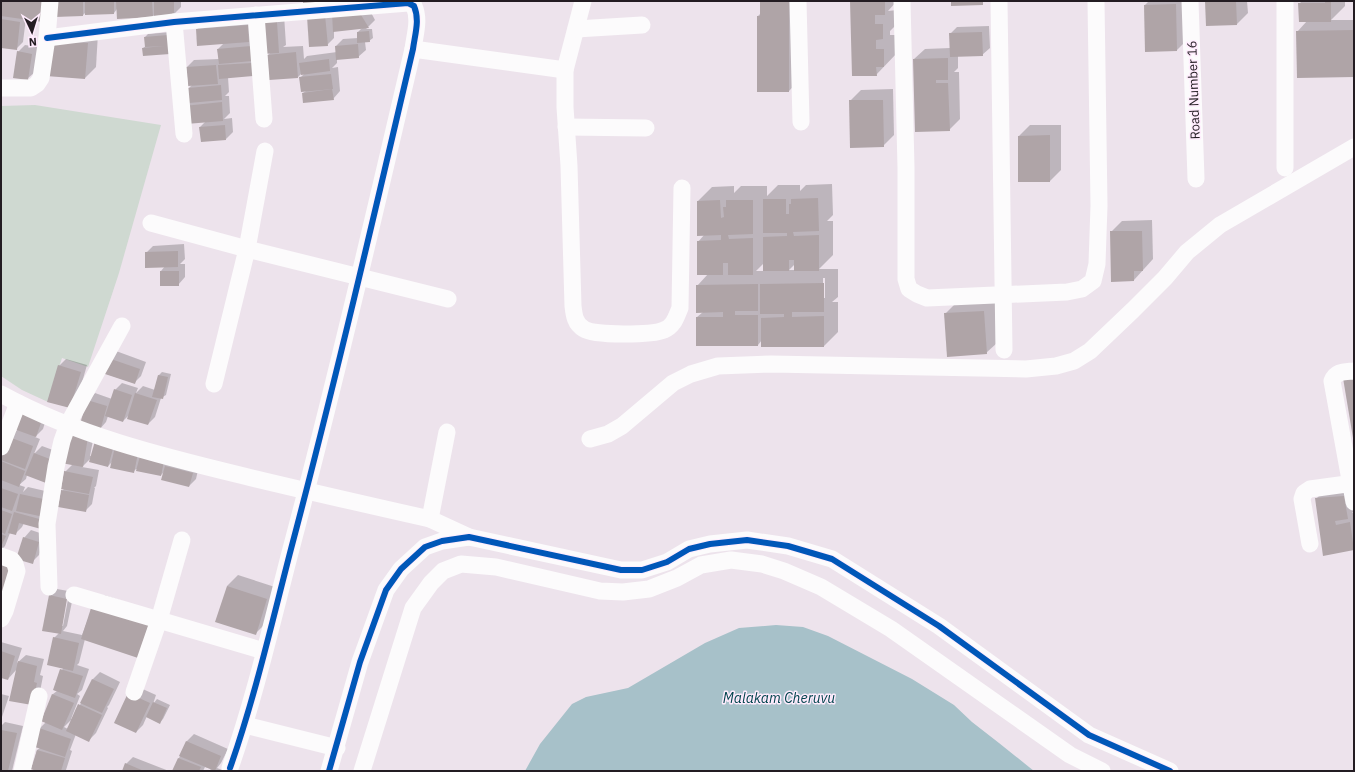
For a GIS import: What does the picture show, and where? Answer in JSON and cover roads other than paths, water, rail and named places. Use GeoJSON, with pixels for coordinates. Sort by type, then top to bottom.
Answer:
{"type":"FeatureCollection","features":[{"type":"Feature","properties":{"kind":"street"},"geometry":{"type":"LineString","coordinates":[[1,88],[31,88],[37,84],[41,78],[47,38],[50,1]]}},
{"type":"Feature","properties":{"kind":"street"},"geometry":{"type":"LineString","coordinates":[[583,1],[565,70],[565,107],[569,166],[572,306],[575,320],[585,330],[598,334],[654,333],[664,330],[674,323],[680,308],[682,188]]}},
{"type":"Feature","properties":{"kind":"street"},"geometry":{"type":"LineString","coordinates":[[798,1],[802,122]]}},
{"type":"Feature","properties":{"kind":"street"},"geometry":{"type":"LineString","coordinates":[[902,1],[906,168],[906,278],[909,289],[926,298],[1067,292],[1082,289],[1093,281],[1097,264],[1099,206],[1096,1]]}},
{"type":"Feature","properties":{"kind":"street"},"geometry":{"type":"LineString","coordinates":[[999,1],[1002,295],[1004,350]]}},
{"type":"Feature","properties":{"kind":"street","name":"Road Number 16"},"geometry":{"type":"LineString","coordinates":[[1190,1],[1196,178]]}},
{"type":"Feature","properties":{"kind":"street"},"geometry":{"type":"LineString","coordinates":[[1285,1],[1285,168]]}},
{"type":"Feature","properties":{"kind":"street"},"geometry":{"type":"LineString","coordinates":[[47,38],[174,22],[256,16],[336,5],[408,3],[414,6],[417,14],[413,49],[360,277],[307,491],[245,725],[230,768]]}},
{"type":"Feature","properties":{"kind":"street"},"geometry":{"type":"LineString","coordinates":[[256,16],[264,119]]}},
{"type":"Feature","properties":{"kind":"street"},"geometry":{"type":"LineString","coordinates":[[174,22],[184,134]]}},
{"type":"Feature","properties":{"kind":"street"},"geometry":{"type":"LineString","coordinates":[[576,29],[642,25]]}},
{"type":"Feature","properties":{"kind":"street"},"geometry":{"type":"LineString","coordinates":[[413,49],[565,70]]}},
{"type":"Feature","properties":{"kind":"street"},"geometry":{"type":"LineString","coordinates":[[566,127],[646,128]]}},
{"type":"Feature","properties":{"kind":"street"},"geometry":{"type":"LineString","coordinates":[[590,439],[608,434],[622,426],[673,383],[691,374],[718,366],[771,364],[1026,369],[1056,366],[1074,362],[1096,346],[1165,278],[1187,252],[1220,225],[1354,147]]}},
{"type":"Feature","properties":{"kind":"street"},"geometry":{"type":"LineString","coordinates":[[214,384],[247,249],[265,151]]}},
{"type":"Feature","properties":{"kind":"street"},"geometry":{"type":"LineString","coordinates":[[151,223],[247,249],[448,299]]}},
{"type":"Feature","properties":{"kind":"street"},"geometry":{"type":"LineString","coordinates":[[49,587],[48,524],[57,461],[62,441],[68,424],[122,326]]}},
{"type":"Feature","properties":{"kind":"street"},"geometry":{"type":"LineString","coordinates":[[1354,371],[1338,373],[1332,381],[1353,483],[1354,502]]}},
{"type":"Feature","properties":{"kind":"street"},"geometry":{"type":"LineString","coordinates":[[1,394],[18,403],[104,438],[186,462],[430,519],[469,537],[621,570],[642,570],[667,562],[688,549],[710,544],[747,540],[788,546],[832,559],[939,626],[1089,735],[1170,771]]}},
{"type":"Feature","properties":{"kind":"street"},"geometry":{"type":"LineString","coordinates":[[1,447],[18,403]]}},
{"type":"Feature","properties":{"kind":"street"},"geometry":{"type":"LineString","coordinates":[[430,519],[447,432]]}},
{"type":"Feature","properties":{"kind":"street"},"geometry":{"type":"LineString","coordinates":[[1310,544],[1302,499],[1304,493],[1310,489],[1353,483]]}},
{"type":"Feature","properties":{"kind":"street"},"geometry":{"type":"LineString","coordinates":[[329,771],[337,748],[360,662],[386,590],[401,569],[425,547],[442,541],[469,537]]}},
{"type":"Feature","properties":{"kind":"street"},"geometry":{"type":"LineString","coordinates":[[134,692],[159,620],[182,540]]}},
{"type":"Feature","properties":{"kind":"street"},"geometry":{"type":"LineString","coordinates":[[731,542],[731,560]]}},
{"type":"Feature","properties":{"kind":"street"},"geometry":{"type":"LineString","coordinates":[[1,556],[12,560],[15,564],[16,571],[5,611],[1,619]]}},
{"type":"Feature","properties":{"kind":"street"},"geometry":{"type":"LineString","coordinates":[[362,771],[413,608],[430,583],[443,571],[461,564],[496,567],[600,590],[623,592],[649,589],[677,578],[701,565],[731,560],[762,564],[784,571],[821,587],[891,629],[1070,755],[1102,771]]}},
{"type":"Feature","properties":{"kind":"street"},"geometry":{"type":"LineString","coordinates":[[621,570],[623,592]]}},
{"type":"Feature","properties":{"kind":"street"},"geometry":{"type":"LineString","coordinates":[[74,595],[264,651]]}},
{"type":"Feature","properties":{"kind":"street"},"geometry":{"type":"LineString","coordinates":[[22,771],[39,696]]}},
{"type":"Feature","properties":{"kind":"street"},"geometry":{"type":"LineString","coordinates":[[245,725],[337,748]]}},
{"type":"Feature","properties":{"kind":"water","name":"Malakam Cheruvu"},"geometry":{"type":"Polygon","coordinates":[[[776,625],[803,627],[828,636],[912,679],[954,705],[972,722],[1034,771],[525,771],[540,744],[572,704],[586,697],[628,688],[705,643],[739,628],[776,625]]]}}]}
